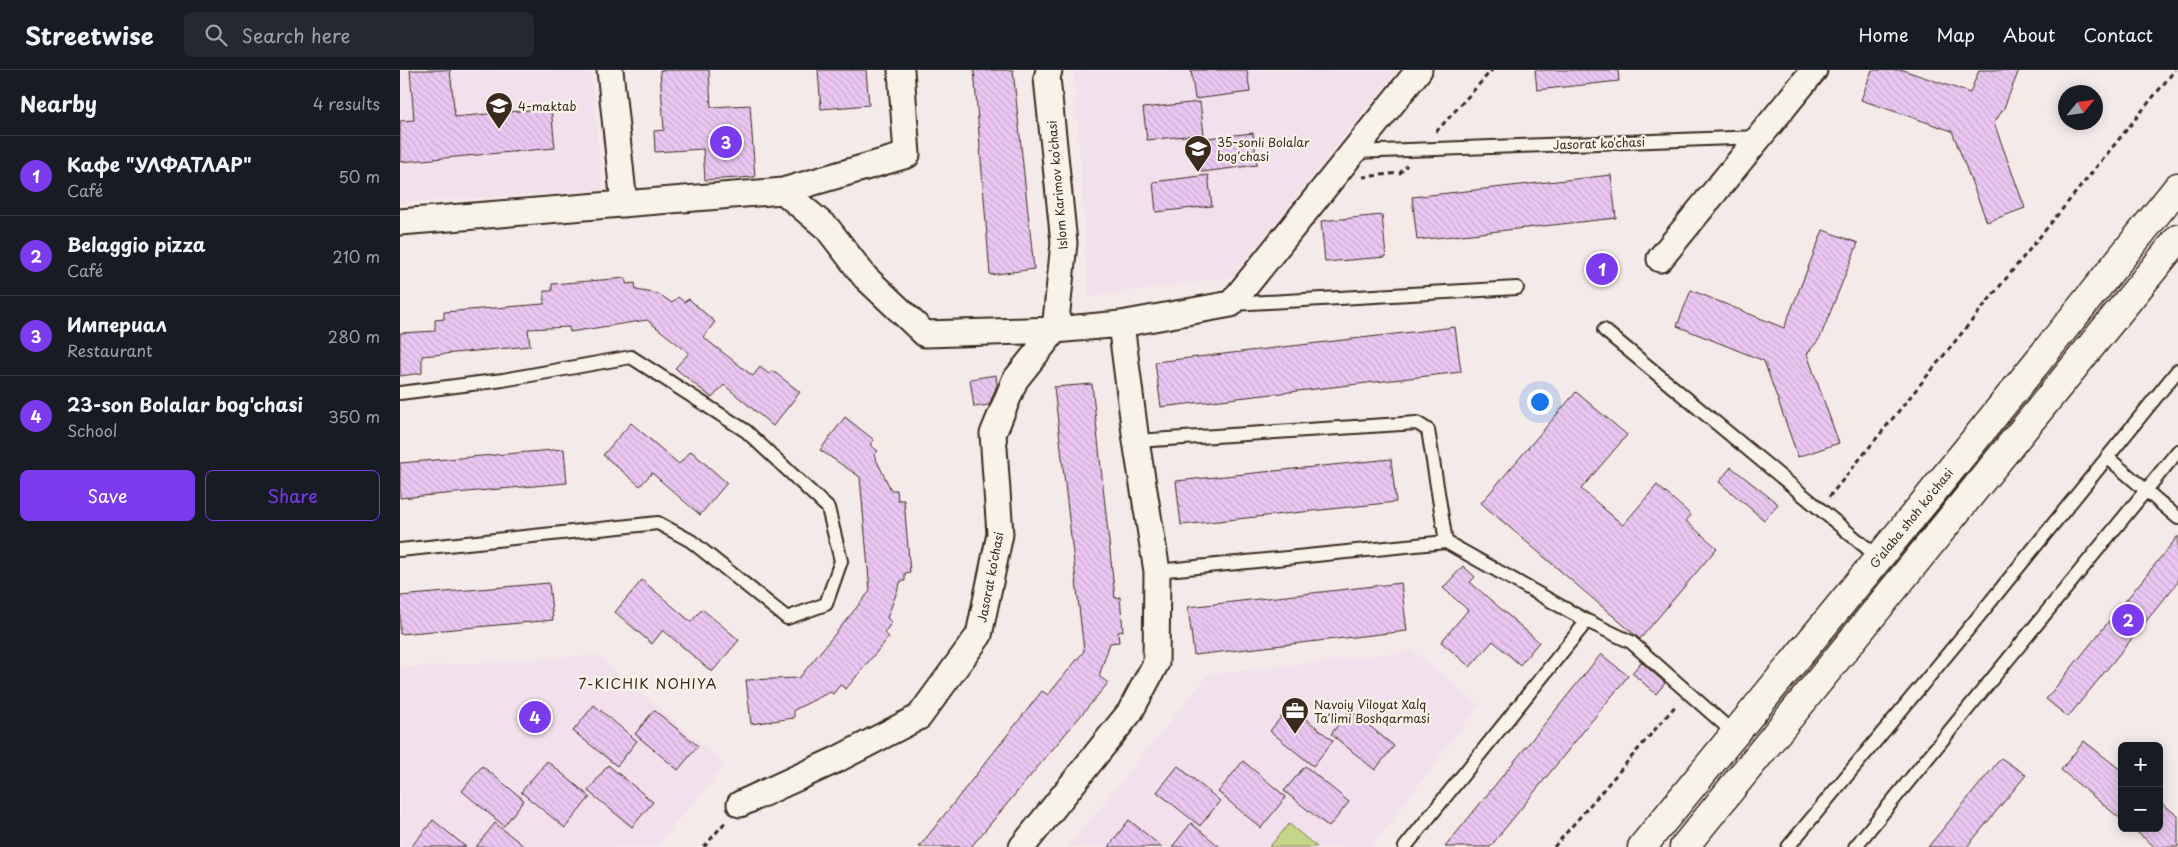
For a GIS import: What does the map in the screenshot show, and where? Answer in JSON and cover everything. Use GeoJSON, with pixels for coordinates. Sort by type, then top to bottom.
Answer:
{"type":"FeatureCollection","features":[{"type":"Feature","properties":{"kind":"main road","name":"G'alaba shoh ko'chasi"},"geometry":{"type":"LineString","coordinates":[[1642,847],[1879,558],[2178,187]]}},
{"type":"Feature","properties":{"kind":"main road"},"geometry":{"type":"LineString","coordinates":[[1684,847],[2178,239]]}},
{"type":"Feature","properties":{"kind":"street"},"geometry":{"type":"LineString","coordinates":[[610,70],[624,204]]}},
{"type":"Feature","properties":{"kind":"street"},"geometry":{"type":"LineString","coordinates":[[400,222],[783,191],[907,154],[901,70]]}},
{"type":"Feature","properties":{"kind":"street","name":"Islom Karimov ko‘chasi"},"geometry":{"type":"LineString","coordinates":[[1049,70],[1047,78],[1064,243],[1054,330]]}},
{"type":"Feature","properties":{"kind":"street"},"geometry":{"type":"LineString","coordinates":[[783,191],[828,229],[865,277],[925,334],[1054,330],[1121,324],[1231,304],[1419,70]]}},
{"type":"Feature","properties":{"kind":"street"},"geometry":{"type":"LineString","coordinates":[[1660,258],[1814,70]]}},
{"type":"Feature","properties":{"kind":"street"},"geometry":{"type":"LineString","coordinates":[[1022,847],[1130,712],[1156,663],[1157,571],[1136,441],[1121,324]]}},
{"type":"Feature","properties":{"kind":"street","name":"Jasorat ko‘chasi"},"geometry":{"type":"LineString","coordinates":[[740,804],[836,760],[918,717],[979,635],[1000,534],[993,434],[1015,380],[1054,330]]}},
{"type":"Feature","properties":{"kind":"lane","name":"Jasorat ko‘chasi"},"geometry":{"type":"LineString","coordinates":[[1352,152],[1760,137]]}},
{"type":"Feature","properties":{"kind":"lane"},"geometry":{"type":"LineString","coordinates":[[1231,304],[1517,288]]}},
{"type":"Feature","properties":{"kind":"lane"},"geometry":{"type":"LineString","coordinates":[[1604,330],[1879,558]]}},
{"type":"Feature","properties":{"kind":"lane"},"geometry":{"type":"LineString","coordinates":[[400,393],[503,380],[631,357],[746,431],[828,508],[841,561],[826,604],[787,618],[691,541],[658,523],[400,550]]}},
{"type":"Feature","properties":{"kind":"lane"},"geometry":{"type":"LineString","coordinates":[[1788,847],[2178,370]]}},
{"type":"Feature","properties":{"kind":"lane"},"geometry":{"type":"LineString","coordinates":[[1136,441],[1417,423],[1428,430],[1446,542]]}},
{"type":"Feature","properties":{"kind":"lane"},"geometry":{"type":"LineString","coordinates":[[1855,847],[2178,451]]}},
{"type":"Feature","properties":{"kind":"lane"},"geometry":{"type":"LineString","coordinates":[[2107,457],[2178,518]]}},
{"type":"Feature","properties":{"kind":"lane"},"geometry":{"type":"LineString","coordinates":[[1157,571],[1446,542],[1587,621],[1630,642],[1735,734]]}},
{"type":"Feature","properties":{"kind":"lane"},"geometry":{"type":"LineString","coordinates":[[1405,847],[1587,621]]}},
{"type":"Feature","properties":{"kind":"path"},"geometry":{"type":"LineString","coordinates":[[1820,509],[2176,70]]}},
{"type":"Feature","properties":{"kind":"path"},"geometry":{"type":"LineString","coordinates":[[1554,847],[1688,692]]}},
{"type":"Feature","properties":{"kind":"path"},"geometry":{"type":"LineString","coordinates":[[704,847],[740,804]]}},
{"type":"Feature","properties":{"kind":"shaded area","name":"4-maktab"},"geometry":{"type":"Polygon","coordinates":[[[400,70],[591,70],[603,190],[400,203],[400,70]]]}},
{"type":"Feature","properties":{"kind":"shaded area","name":"35-sonli Bolalar bog'chasi"},"geometry":{"type":"Polygon","coordinates":[[[1074,70],[1397,70],[1232,277],[1089,297],[1074,70]]]}},
{"type":"Feature","properties":{"kind":"shaded area"},"geometry":{"type":"Polygon","coordinates":[[[1413,651],[1479,705],[1372,847],[1068,847],[1209,674],[1413,651]]]}},
{"type":"Feature","properties":{"kind":"shaded area"},"geometry":{"type":"Polygon","coordinates":[[[598,655],[725,765],[656,847],[400,847],[400,668],[598,655]]]}},
{"type":"Feature","properties":{"kind":"green space"},"geometry":{"type":"Polygon","coordinates":[[[1289,824],[1317,847],[1269,847],[1289,824]]]}},
{"type":"Feature","properties":{"kind":"building"},"geometry":{"type":"Polygon","coordinates":[[[410,70],[450,70],[455,117],[551,108],[555,148],[400,162],[400,121],[414,120],[410,70]]]}},
{"type":"Feature","properties":{"kind":"building"},"geometry":{"type":"Polygon","coordinates":[[[660,70],[709,70],[711,107],[750,105],[755,177],[705,180],[703,149],[655,152],[654,131],[664,130],[660,70]]]}},
{"type":"Feature","properties":{"kind":"building"},"geometry":{"type":"Polygon","coordinates":[[[818,70],[866,70],[869,105],[821,109],[818,70]]]}},
{"type":"Feature","properties":{"kind":"building"},"geometry":{"type":"Polygon","coordinates":[[[974,70],[1013,70],[1034,269],[990,275],[974,70]]]}},
{"type":"Feature","properties":{"kind":"building"},"geometry":{"type":"Polygon","coordinates":[[[1191,70],[1247,70],[1250,92],[1195,99],[1191,70]]]}},
{"type":"Feature","properties":{"kind":"building"},"geometry":{"type":"Polygon","coordinates":[[[1535,70],[1618,70],[1619,81],[1537,90],[1535,70]]]}},
{"type":"Feature","properties":{"kind":"building"},"geometry":{"type":"Polygon","coordinates":[[[1872,70],[1903,70],[1970,93],[1979,70],[2019,70],[2004,108],[1994,123],[2025,208],[1987,222],[1952,131],[1861,100],[1872,70]]]}},
{"type":"Feature","properties":{"kind":"building"},"geometry":{"type":"Polygon","coordinates":[[[1200,102],[1204,134],[1147,140],[1143,108],[1200,102]]]}},
{"type":"Feature","properties":{"kind":"building"},"geometry":{"type":"Polygon","coordinates":[[[1253,133],[1257,165],[1202,172],[1198,139],[1253,133]]]}},
{"type":"Feature","properties":{"kind":"building"},"geometry":{"type":"Polygon","coordinates":[[[1208,175],[1212,206],[1156,212],[1153,182],[1208,175]]]}},
{"type":"Feature","properties":{"kind":"building"},"geometry":{"type":"Polygon","coordinates":[[[1611,175],[1616,218],[1417,240],[1412,197],[1611,175]]]}},
{"type":"Feature","properties":{"kind":"building"},"geometry":{"type":"Polygon","coordinates":[[[1382,215],[1386,257],[1325,262],[1321,221],[1382,215]]]}},
{"type":"Feature","properties":{"kind":"building"},"geometry":{"type":"Polygon","coordinates":[[[1823,230],[1858,243],[1820,338],[1807,354],[1839,443],[1798,457],[1764,361],[1677,326],[1691,290],[1784,328],[1823,230]]]}},
{"type":"Feature","properties":{"kind":"building"},"geometry":{"type":"Polygon","coordinates":[[[626,278],[626,284],[635,283],[636,290],[659,294],[672,303],[678,297],[684,302],[689,299],[715,322],[703,337],[753,376],[760,367],[769,374],[773,371],[800,392],[773,426],[724,385],[712,398],[675,368],[689,353],[647,320],[570,332],[569,327],[528,329],[530,346],[422,356],[422,373],[400,376],[400,333],[435,331],[435,320],[444,319],[444,312],[544,304],[544,291],[552,291],[552,284],[626,278]]]}},
{"type":"Feature","properties":{"kind":"building"},"geometry":{"type":"Polygon","coordinates":[[[1455,327],[1461,372],[1161,407],[1155,362],[1455,327]]]}},
{"type":"Feature","properties":{"kind":"building"},"geometry":{"type":"Polygon","coordinates":[[[996,375],[997,385],[989,405],[974,407],[970,379],[996,375]]]}},
{"type":"Feature","properties":{"kind":"building"},"geometry":{"type":"Polygon","coordinates":[[[1092,384],[1115,598],[1120,597],[1123,631],[1118,632],[1119,642],[1110,643],[1099,676],[1108,683],[971,847],[919,847],[1042,691],[1048,695],[1084,651],[1054,387],[1092,384]]]}},
{"type":"Feature","properties":{"kind":"building"},"geometry":{"type":"Polygon","coordinates":[[[1576,392],[1627,435],[1581,489],[1623,525],[1657,485],[1691,515],[1686,521],[1717,548],[1640,639],[1481,503],[1576,392]]]}},
{"type":"Feature","properties":{"kind":"building"},"geometry":{"type":"Polygon","coordinates":[[[845,417],[874,440],[870,445],[878,451],[874,455],[891,490],[897,490],[898,500],[904,500],[910,572],[905,573],[905,581],[901,581],[887,618],[892,622],[884,633],[889,637],[846,689],[840,685],[833,694],[830,692],[794,710],[794,718],[751,724],[746,680],[799,678],[870,591],[860,477],[820,450],[845,417]]]}},
{"type":"Feature","properties":{"kind":"building"},"geometry":{"type":"Polygon","coordinates":[[[631,423],[679,464],[691,451],[727,483],[700,515],[652,473],[640,486],[603,455],[631,423]]]}},
{"type":"Feature","properties":{"kind":"building"},"geometry":{"type":"Polygon","coordinates":[[[564,449],[567,483],[400,498],[400,463],[564,449]]]}},
{"type":"Feature","properties":{"kind":"building"},"geometry":{"type":"Polygon","coordinates":[[[1391,459],[1396,502],[1181,525],[1176,481],[1391,459]]]}},
{"type":"Feature","properties":{"kind":"building"},"geometry":{"type":"Polygon","coordinates":[[[1731,467],[1778,504],[1764,520],[1719,482],[1731,467]]]}},
{"type":"Feature","properties":{"kind":"building"},"geometry":{"type":"Polygon","coordinates":[[[2178,536],[2178,582],[2068,717],[2046,699],[2178,536]]]}},
{"type":"Feature","properties":{"kind":"building"},"geometry":{"type":"Polygon","coordinates":[[[1463,566],[1475,577],[1470,582],[1539,642],[1520,665],[1493,641],[1470,667],[1441,642],[1468,610],[1443,588],[1463,566]]]}},
{"type":"Feature","properties":{"kind":"building"},"geometry":{"type":"Polygon","coordinates":[[[642,580],[691,622],[702,609],[739,640],[712,672],[663,630],[652,644],[615,612],[642,580]]]}},
{"type":"Feature","properties":{"kind":"building"},"geometry":{"type":"Polygon","coordinates":[[[549,583],[553,620],[400,634],[400,596],[549,583]]]}},
{"type":"Feature","properties":{"kind":"building"},"geometry":{"type":"Polygon","coordinates":[[[1401,583],[1407,631],[1194,655],[1188,607],[1401,583]]]}},
{"type":"Feature","properties":{"kind":"building"},"geometry":{"type":"Polygon","coordinates":[[[1601,654],[1628,676],[1490,847],[1445,847],[1601,654]]]}},
{"type":"Feature","properties":{"kind":"building"},"geometry":{"type":"Polygon","coordinates":[[[1641,662],[1665,683],[1656,694],[1632,673],[1641,662]]]}},
{"type":"Feature","properties":{"kind":"building"},"geometry":{"type":"Polygon","coordinates":[[[594,705],[637,741],[617,766],[573,731],[594,705]]]}},
{"type":"Feature","properties":{"kind":"building"},"geometry":{"type":"Polygon","coordinates":[[[1290,706],[1333,741],[1313,766],[1270,731],[1290,706]]]}},
{"type":"Feature","properties":{"kind":"building"},"geometry":{"type":"Polygon","coordinates":[[[654,710],[698,746],[678,770],[635,734],[654,710]]]}},
{"type":"Feature","properties":{"kind":"building"},"geometry":{"type":"Polygon","coordinates":[[[1350,710],[1394,746],[1375,770],[1331,734],[1350,710]]]}},
{"type":"Feature","properties":{"kind":"building"},"geometry":{"type":"Polygon","coordinates":[[[2084,741],[2118,768],[2118,817],[2061,770],[2084,741]]]}},
{"type":"Feature","properties":{"kind":"building"},"geometry":{"type":"Polygon","coordinates":[[[2001,758],[2026,775],[1967,847],[1928,847],[2001,758]]]}},
{"type":"Feature","properties":{"kind":"building"},"geometry":{"type":"Polygon","coordinates":[[[547,761],[590,797],[565,828],[521,792],[547,761]]]}},
{"type":"Feature","properties":{"kind":"building"},"geometry":{"type":"Polygon","coordinates":[[[1243,761],[1286,797],[1261,828],[1218,792],[1243,761]]]}},
{"type":"Feature","properties":{"kind":"building"},"geometry":{"type":"Polygon","coordinates":[[[608,765],[653,802],[632,827],[588,791],[608,765]]]}},
{"type":"Feature","properties":{"kind":"building"},"geometry":{"type":"Polygon","coordinates":[[[482,766],[524,800],[504,826],[462,791],[482,766]]]}},
{"type":"Feature","properties":{"kind":"building"},"geometry":{"type":"Polygon","coordinates":[[[1178,766],[1220,801],[1200,826],[1157,792],[1178,766]]]}},
{"type":"Feature","properties":{"kind":"building"},"geometry":{"type":"Polygon","coordinates":[[[1305,766],[1349,802],[1329,827],[1284,791],[1305,766]]]}},
{"type":"Feature","properties":{"kind":"building"},"geometry":{"type":"Polygon","coordinates":[[[2163,804],[2178,816],[2178,847],[2155,847],[2137,832],[2163,832],[2163,804]]]}},
{"type":"Feature","properties":{"kind":"building"},"geometry":{"type":"Polygon","coordinates":[[[433,820],[466,847],[411,847],[433,820]]]}},
{"type":"Feature","properties":{"kind":"building"},"geometry":{"type":"Polygon","coordinates":[[[1129,820],[1162,847],[1108,847],[1129,820]]]}},
{"type":"Feature","properties":{"kind":"building"},"geometry":{"type":"Polygon","coordinates":[[[495,823],[525,847],[476,847],[495,823]]]}},
{"type":"Feature","properties":{"kind":"building"},"geometry":{"type":"Polygon","coordinates":[[[1191,823],[1220,847],[1172,847],[1191,823]]]}},
{"type":"Feature","properties":{"kind":"place","name":"4-maktab"},"geometry":{"type":"Point","coordinates":[499,130]}},
{"type":"Feature","properties":{"kind":"place","name":"Империал"},"geometry":{"type":"Point","coordinates":[726,142]}},
{"type":"Feature","properties":{"kind":"place","name":"35-sonli Bolalar bog'chasi"},"geometry":{"type":"Point","coordinates":[1198,173]}},
{"type":"Feature","properties":{"kind":"place","name":"Кафе \"УЛФАТЛАР\""},"geometry":{"type":"Point","coordinates":[1602,269]}},
{"type":"Feature","properties":{"kind":"place","name":"Belaggio pizza"},"geometry":{"type":"Point","coordinates":[2128,620]}},
{"type":"Feature","properties":{"kind":"place","name":"23-son Bolalar bog'chasi"},"geometry":{"type":"Point","coordinates":[535,717]}},
{"type":"Feature","properties":{"kind":"place","name":"Navoiy Viloyat Xalq Ta'limi Boshqarmasi"},"geometry":{"type":"Point","coordinates":[1295,735]}},
{"type":"Feature","properties":{"kind":"district","name":"7-KICHIK NOHIYA"},"geometry":{"type":"Point","coordinates":[648,683]}}]}
